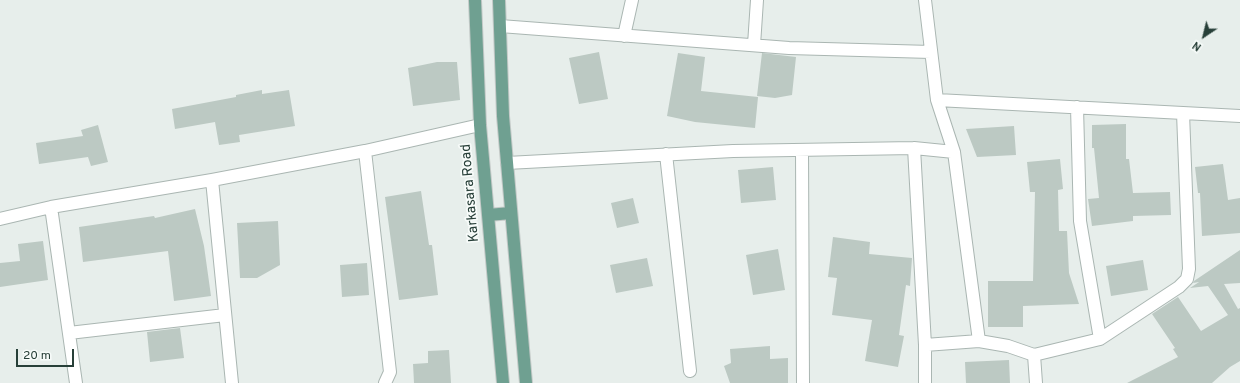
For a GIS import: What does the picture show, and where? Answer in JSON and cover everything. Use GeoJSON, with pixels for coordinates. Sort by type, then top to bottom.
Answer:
{"type":"FeatureCollection","features":[{"type":"Feature","properties":{"kind":"main road","name":"Karkasara Road"},"geometry":{"type":"LineString","coordinates":[[474,0],[480,124],[503,383]]}},
{"type":"Feature","properties":{"kind":"main road"},"geometry":{"type":"LineString","coordinates":[[499,0],[503,116],[526,383]]}},
{"type":"Feature","properties":{"kind":"main road"},"geometry":{"type":"LineString","coordinates":[[488,215],[511,213]]}},
{"type":"Feature","properties":{"kind":"street"},"geometry":{"type":"LineString","coordinates":[[624,36],[632,0]]}},
{"type":"Feature","properties":{"kind":"street"},"geometry":{"type":"LineString","coordinates":[[754,46],[757,0]]}},
{"type":"Feature","properties":{"kind":"street"},"geometry":{"type":"LineString","coordinates":[[925,0],[937,100],[954,152],[979,341]]}},
{"type":"Feature","properties":{"kind":"street"},"geometry":{"type":"LineString","coordinates":[[500,26],[754,46],[932,52]]}},
{"type":"Feature","properties":{"kind":"street"},"geometry":{"type":"LineString","coordinates":[[937,100],[1240,116]]}},
{"type":"Feature","properties":{"kind":"street"},"geometry":{"type":"LineString","coordinates":[[1077,107],[1080,221],[1100,339]]}},
{"type":"Feature","properties":{"kind":"street"},"geometry":{"type":"LineString","coordinates":[[925,345],[979,341],[1008,346],[1034,355],[1100,339],[1179,287],[1187,279],[1189,269],[1183,114]]}},
{"type":"Feature","properties":{"kind":"street"},"geometry":{"type":"LineString","coordinates":[[0,219],[51,207],[212,180],[365,151],[480,124]]}},
{"type":"Feature","properties":{"kind":"street"},"geometry":{"type":"LineString","coordinates":[[507,163],[733,151],[914,148],[954,152]]}},
{"type":"Feature","properties":{"kind":"street"},"geometry":{"type":"LineString","coordinates":[[914,148],[925,345],[924,383]]}},
{"type":"Feature","properties":{"kind":"street"},"geometry":{"type":"LineString","coordinates":[[802,150],[803,383]]}},
{"type":"Feature","properties":{"kind":"street"},"geometry":{"type":"LineString","coordinates":[[365,151],[390,372],[385,383]]}},
{"type":"Feature","properties":{"kind":"street"},"geometry":{"type":"LineString","coordinates":[[666,154],[690,371]]}},
{"type":"Feature","properties":{"kind":"street"},"geometry":{"type":"LineString","coordinates":[[212,180],[232,383]]}},
{"type":"Feature","properties":{"kind":"street"},"geometry":{"type":"LineString","coordinates":[[51,207],[76,383]]}},
{"type":"Feature","properties":{"kind":"street"},"geometry":{"type":"LineString","coordinates":[[69,333],[225,315]]}},
{"type":"Feature","properties":{"kind":"street"},"geometry":{"type":"LineString","coordinates":[[1034,355],[1036,383]]}},
{"type":"Feature","properties":{"kind":"building"},"geometry":{"type":"Polygon","coordinates":[[[599,52],[608,99],[579,104],[569,58],[599,52]]]}},
{"type":"Feature","properties":{"kind":"building"},"geometry":{"type":"Polygon","coordinates":[[[678,53],[705,57],[701,91],[758,97],[755,128],[695,122],[667,116],[678,53]]]}},
{"type":"Feature","properties":{"kind":"building"},"geometry":{"type":"Polygon","coordinates":[[[762,53],[796,57],[792,95],[775,98],[757,96],[762,53]]]}},
{"type":"Feature","properties":{"kind":"building"},"geometry":{"type":"Polygon","coordinates":[[[437,62],[457,62],[460,100],[413,106],[408,68],[437,62]]]}},
{"type":"Feature","properties":{"kind":"building"},"geometry":{"type":"Polygon","coordinates":[[[262,90],[262,94],[289,90],[295,126],[239,135],[240,142],[219,145],[215,122],[175,129],[172,109],[236,97],[236,95],[262,90]]]}},
{"type":"Feature","properties":{"kind":"building"},"geometry":{"type":"Polygon","coordinates":[[[1126,124],[1126,159],[1129,159],[1133,193],[1170,192],[1171,215],[1133,216],[1133,221],[1092,226],[1088,199],[1099,198],[1094,148],[1092,148],[1092,125],[1126,124]]]}},
{"type":"Feature","properties":{"kind":"building"},"geometry":{"type":"Polygon","coordinates":[[[98,125],[108,162],[91,166],[88,157],[39,164],[36,143],[83,136],[81,130],[98,125]]]}},
{"type":"Feature","properties":{"kind":"building"},"geometry":{"type":"Polygon","coordinates":[[[1014,126],[1016,155],[977,157],[966,129],[1014,126]]]}},
{"type":"Feature","properties":{"kind":"building"},"geometry":{"type":"Polygon","coordinates":[[[1060,159],[1063,189],[1058,190],[1059,231],[1067,231],[1069,273],[1079,304],[1023,306],[1023,327],[988,327],[988,281],[1033,281],[1035,192],[1030,192],[1027,162],[1060,159]]]}},
{"type":"Feature","properties":{"kind":"building"},"geometry":{"type":"Polygon","coordinates":[[[1223,164],[1228,200],[1240,198],[1240,233],[1202,236],[1200,193],[1198,193],[1195,167],[1223,164]]]}},
{"type":"Feature","properties":{"kind":"building"},"geometry":{"type":"Polygon","coordinates":[[[773,167],[776,200],[741,203],[738,170],[773,167]]]}},
{"type":"Feature","properties":{"kind":"building"},"geometry":{"type":"Polygon","coordinates":[[[421,191],[429,245],[432,245],[438,295],[399,300],[385,197],[421,191]]]}},
{"type":"Feature","properties":{"kind":"building"},"geometry":{"type":"Polygon","coordinates":[[[633,198],[639,223],[617,228],[611,203],[633,198]]]}},
{"type":"Feature","properties":{"kind":"building"},"geometry":{"type":"Polygon","coordinates":[[[195,209],[204,246],[211,296],[174,301],[168,251],[83,262],[79,227],[154,216],[155,218],[195,209]]]}},
{"type":"Feature","properties":{"kind":"building"},"geometry":{"type":"Polygon","coordinates":[[[278,221],[280,265],[257,278],[240,278],[237,223],[278,221]]]}},
{"type":"Feature","properties":{"kind":"building"},"geometry":{"type":"Polygon","coordinates":[[[833,237],[870,242],[869,254],[912,258],[910,286],[906,285],[899,335],[904,336],[898,367],[865,361],[872,320],[832,315],[837,278],[828,277],[833,237]]]}},
{"type":"Feature","properties":{"kind":"building"},"geometry":{"type":"Polygon","coordinates":[[[43,241],[48,280],[0,287],[0,263],[20,261],[18,244],[43,241]]]}},
{"type":"Feature","properties":{"kind":"building"},"geometry":{"type":"Polygon","coordinates":[[[778,249],[785,290],[753,295],[746,255],[778,249]]]}},
{"type":"Feature","properties":{"kind":"building"},"geometry":{"type":"Polygon","coordinates":[[[1240,250],[1240,283],[1224,284],[1238,309],[1240,308],[1240,361],[1230,367],[1212,383],[1127,383],[1178,357],[1173,349],[1175,348],[1152,314],[1178,297],[1201,331],[1228,315],[1208,286],[1190,288],[1199,282],[1193,283],[1194,281],[1240,250]]]}},
{"type":"Feature","properties":{"kind":"building"},"geometry":{"type":"Polygon","coordinates":[[[647,258],[653,286],[616,293],[610,265],[647,258]]]}},
{"type":"Feature","properties":{"kind":"building"},"geometry":{"type":"Polygon","coordinates":[[[1143,260],[1148,290],[1111,296],[1106,266],[1143,260]]]}},
{"type":"Feature","properties":{"kind":"building"},"geometry":{"type":"Polygon","coordinates":[[[367,263],[369,295],[342,297],[340,265],[367,263]]]}},
{"type":"Feature","properties":{"kind":"building"},"geometry":{"type":"Polygon","coordinates":[[[180,328],[184,358],[150,362],[147,332],[180,328]]]}},
{"type":"Feature","properties":{"kind":"building"},"geometry":{"type":"Polygon","coordinates":[[[770,346],[770,359],[788,358],[788,383],[730,383],[724,366],[731,363],[730,349],[770,346]]]}},
{"type":"Feature","properties":{"kind":"building"},"geometry":{"type":"Polygon","coordinates":[[[449,350],[451,383],[414,383],[413,364],[428,363],[428,351],[449,350]]]}},
{"type":"Feature","properties":{"kind":"building"},"geometry":{"type":"Polygon","coordinates":[[[1009,360],[1010,383],[966,383],[965,362],[1009,360]]]}}]}
